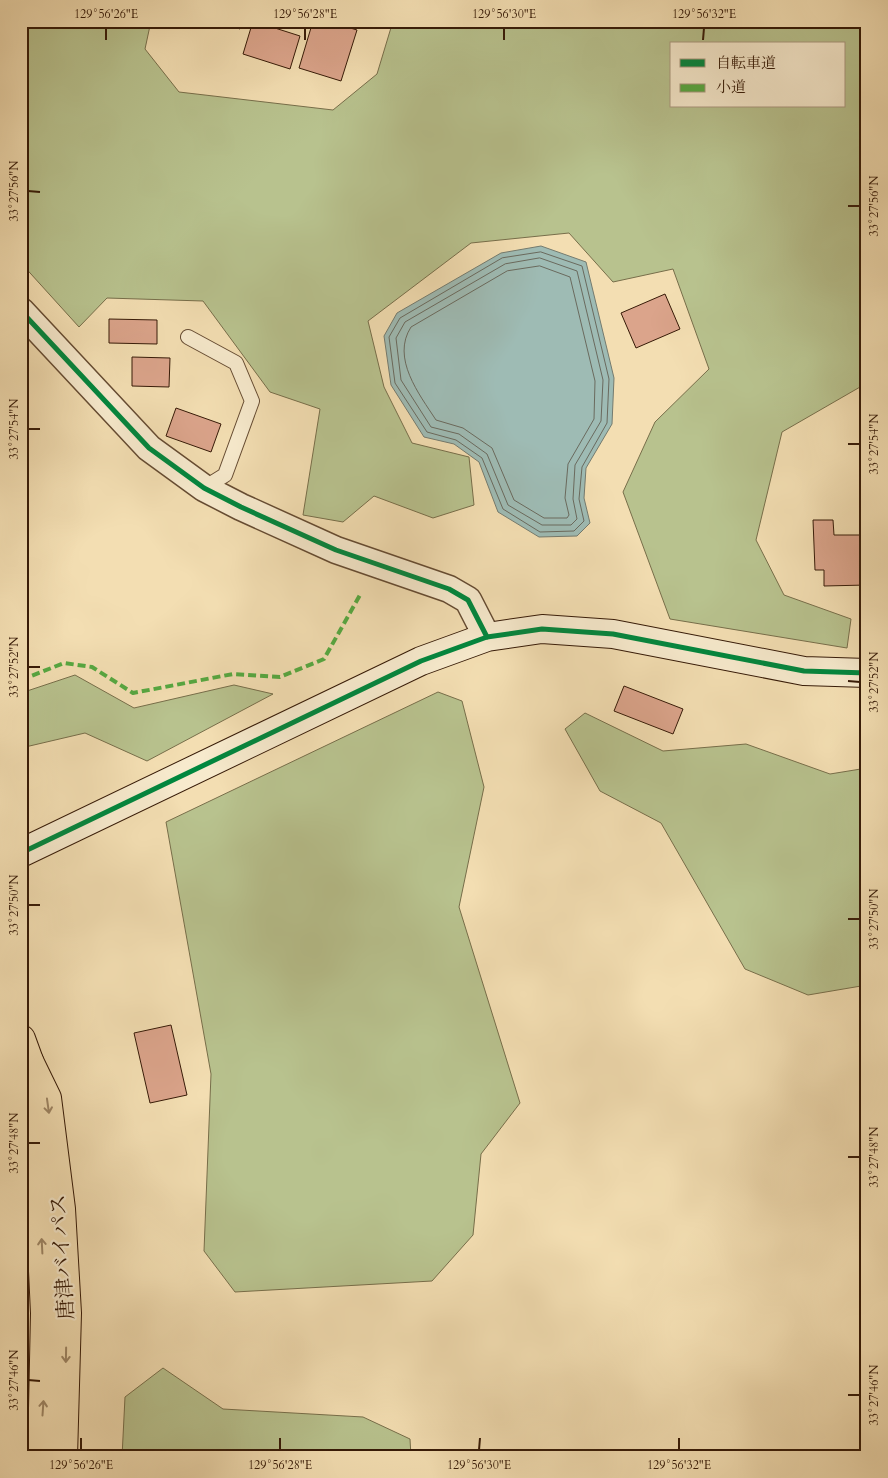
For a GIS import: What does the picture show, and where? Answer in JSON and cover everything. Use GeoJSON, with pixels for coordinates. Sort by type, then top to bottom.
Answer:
{"type":"FeatureCollection","features":[{"type":"Feature","properties":{"kind":"highway","name":"唐津バイパス"},"geometry":{"type":"LineString","coordinates":[[25,1050],[26,1100],[40,1208],[45,1312],[43,1408],[38,1457]]}},
{"type":"Feature","properties":{"kind":"highway","name":"唐津バイパス"},"geometry":{"type":"LineString","coordinates":[[25,1050],[47,1098],[61,1209],[67,1313],[63,1457]]}},
{"type":"Feature","properties":{"kind":"street"},"geometry":{"type":"LineString","coordinates":[[21,311],[149,448],[204,488],[241,508],[336,550],[449,589],[468,600],[487,637]]}},
{"type":"Feature","properties":{"kind":"street"},"geometry":{"type":"LineString","coordinates":[[21,853],[421,661],[487,637],[542,629],[613,634],[804,671],[867,673]]}},
{"type":"Feature","properties":{"kind":"lane"},"geometry":{"type":"LineString","coordinates":[[188,337],[236,363],[252,402],[226,475],[204,488]]}},
{"type":"Feature","properties":{"kind":"green space"},"geometry":{"type":"Polygon","coordinates":[[[21,21],[151,21],[145,49],[179,92],[333,110],[377,74],[393,21],[867,21],[867,330],[864,334],[867,348],[867,383],[782,432],[756,540],[784,595],[851,619],[847,648],[670,619],[623,492],[655,422],[709,369],[673,269],[613,282],[569,233],[471,243],[368,321],[384,387],[412,443],[469,457],[474,505],[433,518],[374,496],[343,522],[303,515],[320,409],[270,392],[203,301],[107,298],[79,327],[21,263],[21,21]]]}},
{"type":"Feature","properties":{"kind":"green space"},"geometry":{"type":"Polygon","coordinates":[[[75,675],[134,708],[234,685],[273,694],[147,761],[85,733],[21,748],[21,693],[75,675]]]}},
{"type":"Feature","properties":{"kind":"green space"},"geometry":{"type":"Polygon","coordinates":[[[438,692],[462,701],[484,787],[459,907],[520,1103],[481,1154],[473,1235],[432,1281],[235,1292],[204,1251],[211,1074],[166,822],[438,692]]]}},
{"type":"Feature","properties":{"kind":"green space"},"geometry":{"type":"Polygon","coordinates":[[[585,713],[663,751],[746,744],[830,774],[867,768],[867,985],[808,995],[745,969],[661,823],[600,791],[565,729],[585,713]]]}},
{"type":"Feature","properties":{"kind":"green space"},"geometry":{"type":"Polygon","coordinates":[[[163,1368],[223,1409],[363,1417],[410,1439],[411,1457],[122,1457],[125,1397],[163,1368]]]}},
{"type":"Feature","properties":{"kind":"water"},"geometry":{"type":"Polygon","coordinates":[[[541,246],[586,262],[614,378],[612,424],[586,468],[584,498],[590,523],[577,536],[539,537],[498,512],[479,462],[454,444],[424,437],[391,385],[384,336],[397,313],[501,253],[541,246]]]}},
{"type":"Feature","properties":{"kind":"building"},"geometry":{"type":"Polygon","coordinates":[[[217,21],[242,21],[240,29],[217,21]]]}},
{"type":"Feature","properties":{"kind":"building"},"geometry":{"type":"Polygon","coordinates":[[[253,21],[300,36],[290,69],[243,54],[253,21]]]}},
{"type":"Feature","properties":{"kind":"building"},"geometry":{"type":"Polygon","coordinates":[[[313,21],[327,21],[357,30],[341,81],[299,68],[313,21]]]}},
{"type":"Feature","properties":{"kind":"building"},"geometry":{"type":"Polygon","coordinates":[[[665,294],[680,329],[636,348],[621,313],[665,294]]]}},
{"type":"Feature","properties":{"kind":"building"},"geometry":{"type":"Polygon","coordinates":[[[109,319],[157,320],[157,344],[109,343],[109,319]]]}},
{"type":"Feature","properties":{"kind":"building"},"geometry":{"type":"Polygon","coordinates":[[[132,357],[170,358],[169,387],[132,386],[132,357]]]}},
{"type":"Feature","properties":{"kind":"building"},"geometry":{"type":"Polygon","coordinates":[[[176,408],[221,424],[211,452],[166,436],[176,408]]]}},
{"type":"Feature","properties":{"kind":"building"},"geometry":{"type":"Polygon","coordinates":[[[813,520],[833,520],[834,535],[867,535],[867,585],[824,586],[824,570],[815,570],[813,520]]]}},
{"type":"Feature","properties":{"kind":"building"},"geometry":{"type":"Polygon","coordinates":[[[624,686],[683,709],[673,734],[614,711],[624,686]]]}},
{"type":"Feature","properties":{"kind":"building"},"geometry":{"type":"Polygon","coordinates":[[[171,1025],[187,1095],[150,1103],[134,1033],[171,1025]]]}},
{"type":"Feature","properties":{"kind":"marked path"},"geometry":{"type":"LineString","coordinates":[[21,680],[64,663],[92,667],[133,693],[233,674],[280,677],[324,659],[360,595]]}},
{"type":"Feature","properties":{"kind":"cycle path"},"geometry":{"type":"LineString","coordinates":[[21,311],[149,448],[204,488],[336,550],[449,589],[468,600],[487,637]]}},
{"type":"Feature","properties":{"kind":"cycle path"},"geometry":{"type":"LineString","coordinates":[[21,853],[421,661],[487,637],[542,629],[613,634],[804,671],[867,673]]}}]}
